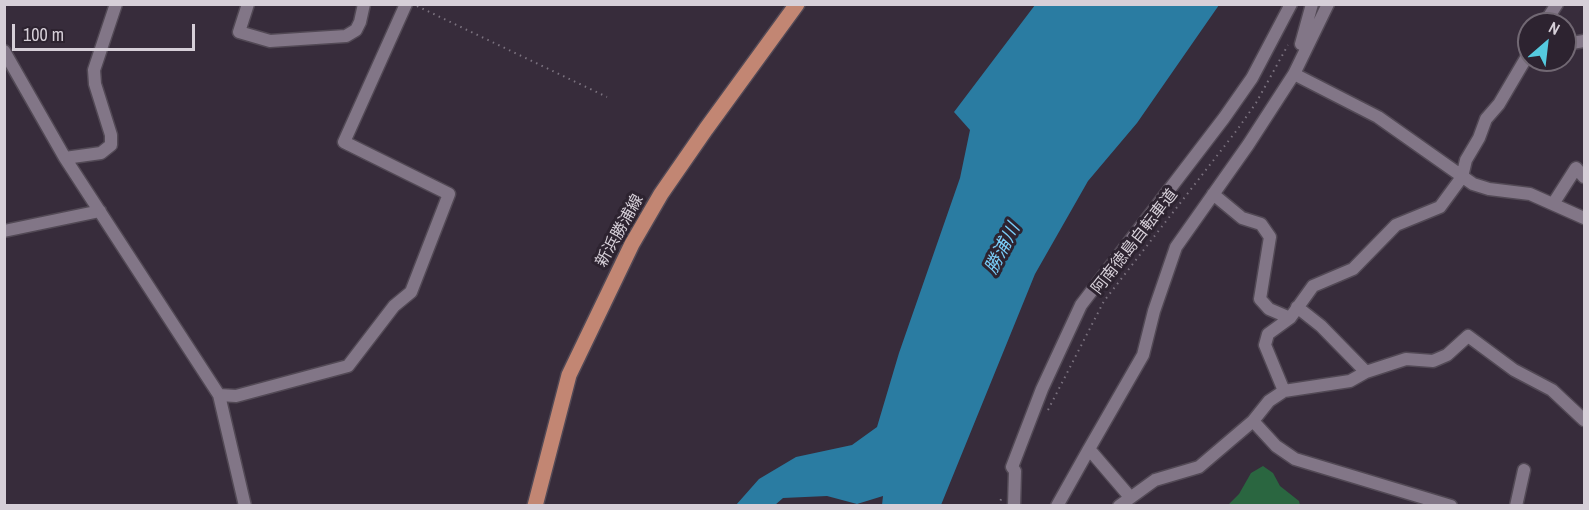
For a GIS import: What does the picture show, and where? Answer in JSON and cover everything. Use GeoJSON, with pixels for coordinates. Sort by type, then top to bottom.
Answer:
{"type":"FeatureCollection","features":[{"type":"Feature","properties":{"kind":"main road","name":"新浜勝浦線"},"geometry":{"type":"LineString","coordinates":[[535,506],[569,375],[632,244],[661,194],[699,138],[797,4]]}},
{"type":"Feature","properties":{"kind":"street"},"geometry":{"type":"LineString","coordinates":[[65,158],[101,153],[111,145],[111,135],[94,84],[94,70],[116,4]]}},
{"type":"Feature","properties":{"kind":"street"},"geometry":{"type":"LineString","coordinates":[[248,4],[239,32],[270,41],[346,36],[356,30],[364,4]]}},
{"type":"Feature","properties":{"kind":"street"},"geometry":{"type":"LineString","coordinates":[[219,395],[236,396],[348,366],[394,306],[411,292],[448,194],[344,142],[406,4]]}},
{"type":"Feature","properties":{"kind":"street"},"geometry":{"type":"LineString","coordinates":[[1014,506],[1015,471],[1012,467],[1041,389],[1081,305],[1252,78],[1291,4]]}},
{"type":"Feature","properties":{"kind":"street"},"geometry":{"type":"LineString","coordinates":[[1296,70],[1312,4]]}},
{"type":"Feature","properties":{"kind":"street"},"geometry":{"type":"LineString","coordinates":[[1057,506],[1143,355],[1154,311],[1176,247],[1296,70],[1328,4]]}},
{"type":"Feature","properties":{"kind":"street"},"geometry":{"type":"LineString","coordinates":[[4,51],[65,158],[219,395],[245,506]]}},
{"type":"Feature","properties":{"kind":"street"},"geometry":{"type":"LineString","coordinates":[[1296,70],[1378,117],[1462,177],[1489,189],[1519,191],[1584,219]]}},
{"type":"Feature","properties":{"kind":"street"},"geometry":{"type":"LineString","coordinates":[[1284,391],[1265,345],[1266,339],[1290,318],[1313,286],[1353,269],[1396,225],[1435,212],[1462,177],[1466,160],[1479,138],[1486,119],[1499,104],[1518,72]]}},
{"type":"Feature","properties":{"kind":"street"},"geometry":{"type":"LineString","coordinates":[[1553,204],[1582,169]]}},
{"type":"Feature","properties":{"kind":"street"},"geometry":{"type":"LineString","coordinates":[[1213,194],[1242,218],[1261,225],[1270,237],[1260,299],[1269,309],[1290,318]]}},
{"type":"Feature","properties":{"kind":"street"},"geometry":{"type":"LineString","coordinates":[[4,231],[100,211]]}},
{"type":"Feature","properties":{"kind":"street"},"geometry":{"type":"LineString","coordinates":[[1297,307],[1321,326],[1366,372]]}},
{"type":"Feature","properties":{"kind":"street"},"geometry":{"type":"LineString","coordinates":[[1119,506],[1155,480],[1199,467],[1253,421],[1269,401],[1284,391],[1350,381],[1366,372],[1406,358],[1433,361],[1447,355],[1468,336],[1514,370],[1552,390],[1584,420]]}},
{"type":"Feature","properties":{"kind":"street"},"geometry":{"type":"LineString","coordinates":[[1253,421],[1276,446],[1295,459],[1450,506]]}},
{"type":"Feature","properties":{"kind":"street"},"geometry":{"type":"LineString","coordinates":[[1089,449],[1130,497]]}},
{"type":"Feature","properties":{"kind":"street"},"geometry":{"type":"LineString","coordinates":[[1516,506],[1524,470]]}},
{"type":"Feature","properties":{"kind":"path"},"geometry":{"type":"LineString","coordinates":[[413,4],[607,97]]}},
{"type":"Feature","properties":{"kind":"path","name":"阿南徳島自転車道"},"geometry":{"type":"LineString","coordinates":[[1043,419],[1104,301],[1237,130],[1256,103],[1289,43]]}},
{"type":"Feature","properties":{"kind":"path"},"geometry":{"type":"LineString","coordinates":[[998,506],[1015,471]]}},
{"type":"Feature","properties":{"kind":"green space"},"geometry":{"type":"Polygon","coordinates":[[[1263,466],[1273,473],[1280,486],[1299,501],[1300,505],[1228,505],[1239,494],[1251,473],[1263,466]]]}},
{"type":"Feature","properties":{"kind":"water","name":"勝浦川"},"geometry":{"type":"Polygon","coordinates":[[[1035,5],[1219,5],[1137,123],[1088,181],[1035,274],[941,505],[882,505],[883,496],[857,504],[827,496],[783,498],[775,505],[736,505],[759,479],[796,457],[852,445],[877,427],[899,353],[960,178],[970,130],[954,112],[1035,5]]]}}]}
